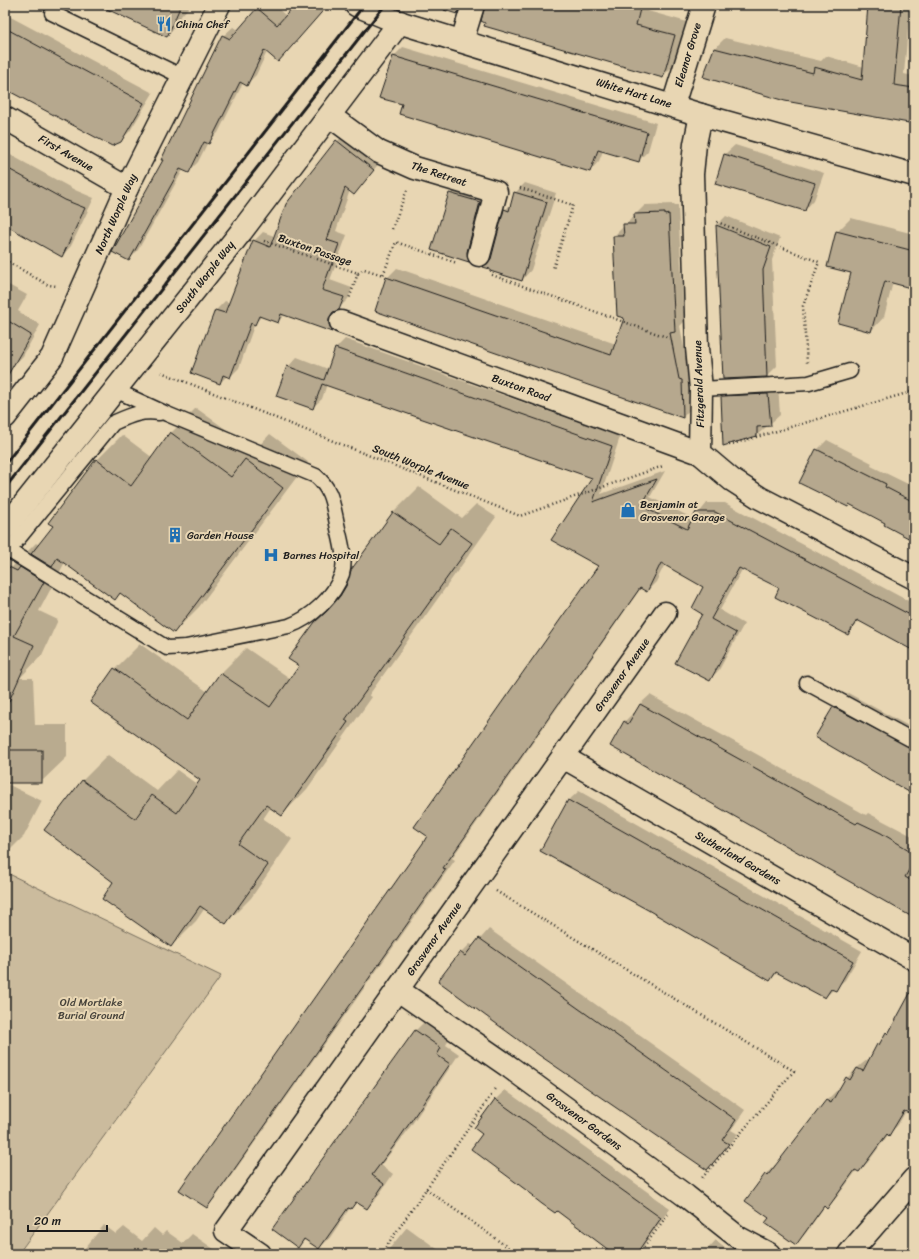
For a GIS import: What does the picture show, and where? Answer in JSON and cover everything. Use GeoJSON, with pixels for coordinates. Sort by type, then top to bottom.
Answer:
{"type":"FeatureCollection","features":[{"type":"Feature","properties":{"kind":"main road","name":"North Worple Way"},"geometry":{"type":"LineString","coordinates":[[8,407],[52,357],[127,188],[219,5]]}},
{"type":"Feature","properties":{"kind":"main road","name":"White Hart Lane"},"geometry":{"type":"LineString","coordinates":[[356,5],[400,22],[673,105],[700,115],[914,175]]}},
{"type":"Feature","properties":{"kind":"main road"},"geometry":{"type":"LineString","coordinates":[[462,41],[474,5]]}},
{"type":"Feature","properties":{"kind":"main road","name":"Eleanor Grove"},"geometry":{"type":"LineString","coordinates":[[673,105],[704,5]]}},
{"type":"Feature","properties":{"kind":"main road","name":"South Worple Way"},"geometry":{"type":"LineString","coordinates":[[5,528],[241,232],[400,22]]}},
{"type":"Feature","properties":{"kind":"main road","name":"Fitzgerald Avenue"},"geometry":{"type":"LineString","coordinates":[[700,115],[692,174],[697,348],[701,390],[700,453]]}},
{"type":"Feature","properties":{"kind":"main road","name":"The Retreat"},"geometry":{"type":"LineString","coordinates":[[330,116],[379,152],[415,168],[496,192]]}},
{"type":"Feature","properties":{"kind":"main road","name":"First Avenue"},"geometry":{"type":"LineString","coordinates":[[5,118],[127,188]]}},
{"type":"Feature","properties":{"kind":"main road"},"geometry":{"type":"LineString","coordinates":[[476,264],[496,192]]}},
{"type":"Feature","properties":{"kind":"main road","name":"Buxton Road"},"geometry":{"type":"LineString","coordinates":[[341,322],[700,453]]}},
{"type":"Feature","properties":{"kind":"main road"},"geometry":{"type":"LineString","coordinates":[[700,453],[732,480],[760,498],[914,578]]}},
{"type":"Feature","properties":{"kind":"main road","name":"Grosvenor Avenue"},"geometry":{"type":"LineString","coordinates":[[260,1254],[226,1231],[665,613]]}},
{"type":"Feature","properties":{"kind":"main road","name":"Sutherland Gardens"},"geometry":{"type":"LineString","coordinates":[[563,758],[914,959]]}},
{"type":"Feature","properties":{"kind":"main road","name":"Grosvenor Gardens"},"geometry":{"type":"LineString","coordinates":[[398,990],[511,1068],[686,1196],[739,1238],[769,1254]]}},
{"type":"Feature","properties":{"kind":"main road"},"geometry":{"type":"LineString","coordinates":[[849,1254],[914,1179]]}},
{"type":"Feature","properties":{"kind":"lane"},"geometry":{"type":"LineString","coordinates":[[52,13],[182,77]]}},
{"type":"Feature","properties":{"kind":"lane"},"geometry":{"type":"LineString","coordinates":[[701,390],[809,383],[850,371]]}},
{"type":"Feature","properties":{"kind":"lane"},"geometry":{"type":"LineString","coordinates":[[115,390],[167,414],[316,476],[325,484],[330,493],[342,550],[342,574],[326,600],[316,611],[302,621],[289,626],[186,647],[167,648],[7,549],[113,422],[134,414],[149,411],[167,414]]}},
{"type":"Feature","properties":{"kind":"lane"},"geometry":{"type":"LineString","coordinates":[[807,683],[914,741]]}},
{"type":"Feature","properties":{"kind":"path"},"geometry":{"type":"LineString","coordinates":[[392,229],[415,168]]}},
{"type":"Feature","properties":{"kind":"path"},"geometry":{"type":"LineString","coordinates":[[496,192],[515,187],[573,205],[553,268]]}},
{"type":"Feature","properties":{"kind":"path"},"geometry":{"type":"LineString","coordinates":[[693,213],[819,262],[802,306],[809,383]]}},
{"type":"Feature","properties":{"kind":"path","name":"Buxton Passage"},"geometry":{"type":"LineString","coordinates":[[241,232],[358,273],[341,322]]}},
{"type":"Feature","properties":{"kind":"path"},"geometry":{"type":"LineString","coordinates":[[358,273],[364,268],[383,276],[396,242],[476,264],[697,348]]}},
{"type":"Feature","properties":{"kind":"path"},"geometry":{"type":"LineString","coordinates":[[5,260],[48,285],[83,289]]}},
{"type":"Feature","properties":{"kind":"path","name":"South Worple Avenue"},"geometry":{"type":"LineString","coordinates":[[138,363],[520,516],[700,453],[914,391]]}},
{"type":"Feature","properties":{"kind":"path"},"geometry":{"type":"LineString","coordinates":[[476,879],[794,1071],[686,1196],[669,1213],[640,1254]]}},
{"type":"Feature","properties":{"kind":"path"},"geometry":{"type":"LineString","coordinates":[[380,1254],[511,1068]]}},
{"type":"Feature","properties":{"kind":"path"},"geometry":{"type":"LineString","coordinates":[[426,1188],[517,1254]]}},
{"type":"Feature","properties":{"kind":"green space","name":"Old Mortlake Burial Ground"},"geometry":{"type":"Polygon","coordinates":[[[5,872],[221,976],[18,1254],[5,1254],[5,872]]]}},
{"type":"Feature","properties":{"kind":"building"},"geometry":{"type":"Polygon","coordinates":[[[98,5],[181,5],[167,37],[98,5]]]}},
{"type":"Feature","properties":{"kind":"building"},"geometry":{"type":"Polygon","coordinates":[[[295,5],[328,5],[278,62],[264,50],[247,86],[240,82],[209,144],[204,142],[189,173],[180,169],[129,261],[112,252],[163,160],[161,160],[222,35],[230,39],[257,8],[277,25],[295,5]]]}},
{"type":"Feature","properties":{"kind":"building"},"geometry":{"type":"Polygon","coordinates":[[[444,5],[460,5],[457,14],[444,10],[444,5]]]}},
{"type":"Feature","properties":{"kind":"building"},"geometry":{"type":"Polygon","coordinates":[[[485,5],[625,5],[640,9],[636,25],[675,35],[663,78],[484,26],[485,23],[481,21],[485,5]]]}},
{"type":"Feature","properties":{"kind":"building"},"geometry":{"type":"Polygon","coordinates":[[[868,5],[901,5],[894,85],[914,88],[909,123],[785,101],[703,77],[714,48],[813,73],[814,67],[862,80],[868,5]]]}},
{"type":"Feature","properties":{"kind":"building"},"geometry":{"type":"Polygon","coordinates":[[[5,28],[144,103],[121,142],[112,146],[5,89],[5,28]]]}},
{"type":"Feature","properties":{"kind":"building"},"geometry":{"type":"Polygon","coordinates":[[[393,56],[647,132],[639,162],[598,150],[590,172],[399,114],[402,104],[379,98],[393,56]]]}},
{"type":"Feature","properties":{"kind":"building"},"geometry":{"type":"Polygon","coordinates":[[[336,140],[374,170],[354,195],[345,188],[327,240],[339,244],[322,290],[344,297],[339,310],[333,312],[329,318],[329,324],[332,332],[281,314],[278,323],[259,316],[255,325],[251,323],[230,378],[223,375],[220,384],[191,373],[215,310],[225,313],[253,240],[270,247],[286,204],[336,140]]]}},
{"type":"Feature","properties":{"kind":"building"},"geometry":{"type":"Polygon","coordinates":[[[724,154],[815,183],[805,211],[715,184],[724,154]]]}},
{"type":"Feature","properties":{"kind":"building"},"geometry":{"type":"Polygon","coordinates":[[[5,167],[65,200],[85,208],[62,257],[5,225],[5,167]]]}},
{"type":"Feature","properties":{"kind":"building"},"geometry":{"type":"Polygon","coordinates":[[[514,192],[547,202],[522,281],[490,271],[490,269],[483,267],[491,259],[504,209],[509,211],[514,192]]]}},
{"type":"Feature","properties":{"kind":"building"},"geometry":{"type":"Polygon","coordinates":[[[449,193],[480,202],[467,252],[469,262],[431,250],[449,193]]]}},
{"type":"Feature","properties":{"kind":"building"},"geometry":{"type":"Polygon","coordinates":[[[665,213],[665,215],[669,214],[675,332],[670,333],[679,379],[682,380],[683,418],[375,311],[386,277],[611,355],[624,318],[617,316],[613,236],[624,236],[623,224],[635,224],[634,214],[665,213]]]}},
{"type":"Feature","properties":{"kind":"building"},"geometry":{"type":"Polygon","coordinates":[[[716,225],[771,247],[763,270],[767,377],[723,379],[716,225]]]}},
{"type":"Feature","properties":{"kind":"building"},"geometry":{"type":"Polygon","coordinates":[[[836,231],[914,251],[914,289],[885,281],[871,332],[838,323],[851,273],[827,267],[836,231]]]}},
{"type":"Feature","properties":{"kind":"building"},"geometry":{"type":"Polygon","coordinates":[[[5,319],[31,335],[5,380],[5,319]]]}},
{"type":"Feature","properties":{"kind":"building"},"geometry":{"type":"Polygon","coordinates":[[[335,348],[612,446],[593,502],[657,479],[641,506],[687,529],[696,512],[715,512],[914,617],[914,651],[857,620],[848,635],[775,597],[779,588],[739,568],[711,619],[736,633],[710,681],[675,663],[702,614],[692,608],[703,587],[661,563],[647,592],[640,588],[443,868],[446,869],[207,1208],[179,1190],[423,843],[427,836],[414,827],[598,566],[551,540],[592,478],[322,384],[313,409],[276,396],[287,366],[324,380],[335,348]]]}},
{"type":"Feature","properties":{"kind":"building"},"geometry":{"type":"Polygon","coordinates":[[[768,394],[771,426],[757,427],[757,436],[723,446],[721,396],[768,394]]]}},
{"type":"Feature","properties":{"kind":"building"},"geometry":{"type":"Polygon","coordinates":[[[170,432],[231,477],[245,459],[283,488],[174,633],[120,593],[115,600],[57,558],[52,567],[31,554],[53,526],[48,523],[96,459],[131,486],[170,432]]]}},
{"type":"Feature","properties":{"kind":"building"},"geometry":{"type":"Polygon","coordinates":[[[816,449],[886,484],[885,487],[914,502],[914,541],[884,525],[885,523],[849,504],[848,507],[799,483],[816,449]]]}},
{"type":"Feature","properties":{"kind":"building"},"geometry":{"type":"Polygon","coordinates":[[[393,512],[439,544],[451,528],[472,543],[345,720],[348,722],[282,816],[266,805],[238,844],[268,865],[226,924],[200,906],[171,947],[102,899],[113,882],[44,830],[82,780],[135,819],[152,795],[177,813],[200,780],[90,702],[114,668],[187,720],[220,673],[270,707],[299,666],[288,659],[315,622],[340,596],[346,586],[351,570],[393,512]]]}},
{"type":"Feature","properties":{"kind":"building"},"geometry":{"type":"Polygon","coordinates":[[[5,565],[17,571],[20,567],[44,582],[14,636],[34,645],[5,710],[5,565]]]}},
{"type":"Feature","properties":{"kind":"building"},"geometry":{"type":"Polygon","coordinates":[[[640,704],[856,824],[858,822],[881,833],[914,853],[914,861],[905,877],[914,882],[914,918],[610,746],[624,721],[628,724],[640,704]]]}},
{"type":"Feature","properties":{"kind":"building"},"geometry":{"type":"Polygon","coordinates":[[[833,707],[914,749],[914,795],[815,737],[833,707]]]}},
{"type":"Feature","properties":{"kind":"building"},"geometry":{"type":"Polygon","coordinates":[[[5,750],[42,750],[42,783],[5,783],[5,750]]]}},
{"type":"Feature","properties":{"kind":"building"},"geometry":{"type":"Polygon","coordinates":[[[568,800],[853,961],[836,991],[831,989],[825,998],[776,972],[770,981],[648,910],[540,851],[568,800]]]}},
{"type":"Feature","properties":{"kind":"building"},"geometry":{"type":"Polygon","coordinates":[[[479,938],[736,1120],[722,1140],[729,1144],[707,1170],[539,1055],[438,981],[460,952],[465,956],[479,938]]]}},
{"type":"Feature","properties":{"kind":"building"},"geometry":{"type":"Polygon","coordinates":[[[914,986],[914,1115],[904,1111],[889,1136],[887,1134],[859,1172],[855,1170],[827,1209],[824,1206],[796,1245],[765,1223],[769,1218],[745,1201],[765,1174],[768,1175],[826,1100],[831,1103],[846,1077],[850,1080],[857,1068],[863,1071],[877,1044],[879,1045],[886,1032],[888,1034],[914,986]]]}},
{"type":"Feature","properties":{"kind":"building"},"geometry":{"type":"Polygon","coordinates":[[[415,1030],[441,1048],[437,1055],[450,1064],[396,1143],[372,1175],[384,1184],[367,1209],[356,1202],[351,1209],[348,1208],[319,1249],[304,1239],[298,1248],[272,1229],[415,1030]]]}},
{"type":"Feature","properties":{"kind":"building"},"geometry":{"type":"Polygon","coordinates":[[[495,1099],[661,1218],[636,1254],[614,1254],[557,1211],[555,1213],[542,1204],[533,1197],[534,1196],[471,1149],[482,1134],[474,1128],[495,1099]]]}},
{"type":"Feature","properties":{"kind":"railway"},"geometry":{"type":"LineString","coordinates":[[5,464],[364,5]]}},
{"type":"Feature","properties":{"kind":"railway"},"geometry":{"type":"LineString","coordinates":[[5,488],[385,5]]}},
{"type":"Feature","properties":{"kind":"place","name":"China Chef"},"geometry":{"type":"Point","coordinates":[164,24]}},
{"type":"Feature","properties":{"kind":"place","name":"Benjamin at Grosvenor Garage"},"geometry":{"type":"Point","coordinates":[628,510]}},
{"type":"Feature","properties":{"kind":"place","name":"Garden House"},"geometry":{"type":"Point","coordinates":[175,535]}},
{"type":"Feature","properties":{"kind":"place","name":"Barnes Hospital"},"geometry":{"type":"Point","coordinates":[271,555]}}]}
